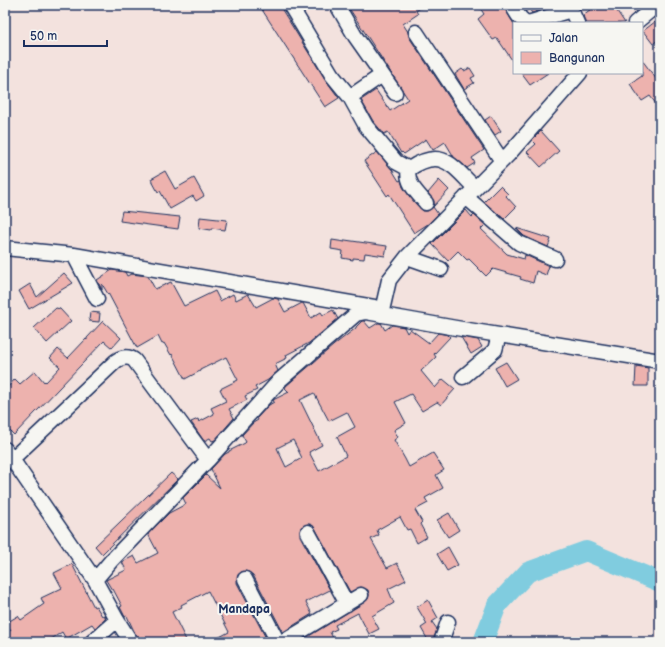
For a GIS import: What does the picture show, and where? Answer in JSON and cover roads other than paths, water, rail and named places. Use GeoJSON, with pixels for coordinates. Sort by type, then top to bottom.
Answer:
{"type":"FeatureCollection","features":[{"type":"Feature","properties":{"kind":"street"},"geometry":{"type":"LineString","coordinates":[[290,5],[332,75],[350,97],[366,126],[384,149],[399,164],[409,169]]}},
{"type":"Feature","properties":{"kind":"street"},"geometry":{"type":"LineString","coordinates":[[337,5],[355,36],[395,93]]}},
{"type":"Feature","properties":{"kind":"street"},"geometry":{"type":"LineString","coordinates":[[512,5],[524,22]]}},
{"type":"Feature","properties":{"kind":"street"},"geometry":{"type":"LineString","coordinates":[[636,22],[657,5]]}},
{"type":"Feature","properties":{"kind":"street"},"geometry":{"type":"LineString","coordinates":[[531,22],[570,7],[577,22]]}},
{"type":"Feature","properties":{"kind":"street"},"geometry":{"type":"LineString","coordinates":[[416,32],[502,161]]}},
{"type":"Feature","properties":{"kind":"street"},"geometry":{"type":"LineString","coordinates":[[382,309],[389,280],[407,257],[502,161],[579,74]]}},
{"type":"Feature","properties":{"kind":"street"},"geometry":{"type":"LineString","coordinates":[[350,97],[382,75]]}},
{"type":"Feature","properties":{"kind":"street"},"geometry":{"type":"LineString","coordinates":[[409,169],[428,160],[440,158],[451,163],[471,192],[519,243],[555,259]]}},
{"type":"Feature","properties":{"kind":"street"},"geometry":{"type":"LineString","coordinates":[[409,169],[408,175],[414,190],[426,203]]}},
{"type":"Feature","properties":{"kind":"street"},"geometry":{"type":"LineString","coordinates":[[5,248],[74,255],[382,309],[499,336],[660,361]]}},
{"type":"Feature","properties":{"kind":"street"},"geometry":{"type":"LineString","coordinates":[[74,255],[97,299]]}},
{"type":"Feature","properties":{"kind":"street"},"geometry":{"type":"LineString","coordinates":[[407,257],[442,269]]}},
{"type":"Feature","properties":{"kind":"street"},"geometry":{"type":"LineString","coordinates":[[95,580],[111,561],[208,460],[280,380],[356,314],[382,309]]}},
{"type":"Feature","properties":{"kind":"street"},"geometry":{"type":"LineString","coordinates":[[463,377],[495,350],[499,336]]}},
{"type":"Feature","properties":{"kind":"street"},"geometry":{"type":"LineString","coordinates":[[131,642],[116,620],[95,580],[8,454],[116,361],[126,357],[134,360],[188,435],[208,460]]}},
{"type":"Feature","properties":{"kind":"street"},"geometry":{"type":"LineString","coordinates":[[308,532],[347,604]]}},
{"type":"Feature","properties":{"kind":"street"},"geometry":{"type":"LineString","coordinates":[[245,579],[278,642]]}},
{"type":"Feature","properties":{"kind":"street"},"geometry":{"type":"LineString","coordinates":[[282,642],[361,596]]}},
{"type":"Feature","properties":{"kind":"street"},"geometry":{"type":"LineString","coordinates":[[92,642],[116,620]]}},
{"type":"Feature","properties":{"kind":"street"},"geometry":{"type":"LineString","coordinates":[[442,642],[448,622]]}},
{"type":"Feature","properties":{"kind":"waterway"},"geometry":{"type":"LineString","coordinates":[[483,642],[497,605],[528,572],[586,551],[660,582]]}},
{"type":"Feature","properties":{"kind":"district","name":"Mandapa"},"geometry":{"type":"Point","coordinates":[244,609]}}]}
